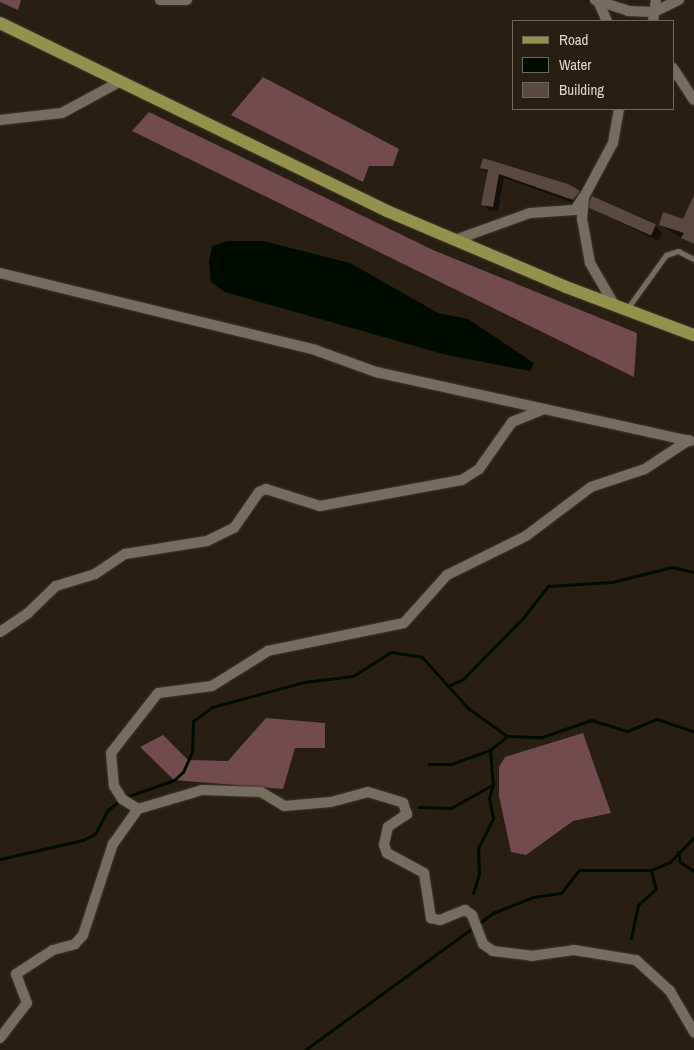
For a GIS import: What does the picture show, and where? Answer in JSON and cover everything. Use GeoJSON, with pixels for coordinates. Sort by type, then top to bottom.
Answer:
{"type":"FeatureCollection","features":[{"type":"Feature","properties":{"kind":"main road"},"geometry":{"type":"LineString","coordinates":[[0,23],[455,240],[620,309],[694,336]]}},
{"type":"Feature","properties":{"kind":"street"},"geometry":{"type":"LineString","coordinates":[[160,0],[187,0]]}},
{"type":"Feature","properties":{"kind":"street"},"geometry":{"type":"LineString","coordinates":[[653,17],[656,0]]}},
{"type":"Feature","properties":{"kind":"street"},"geometry":{"type":"LineString","coordinates":[[597,1],[653,17],[679,0]]}},
{"type":"Feature","properties":{"kind":"street"},"geometry":{"type":"LineString","coordinates":[[597,1],[606,20]]}},
{"type":"Feature","properties":{"kind":"street"},"geometry":{"type":"LineString","coordinates":[[674,70],[694,100]]}},
{"type":"Feature","properties":{"kind":"street"},"geometry":{"type":"LineString","coordinates":[[0,120],[62,113],[121,81]]}},
{"type":"Feature","properties":{"kind":"street"},"geometry":{"type":"LineString","coordinates":[[455,240],[530,213],[575,210],[612,144],[619,110]]}},
{"type":"Feature","properties":{"kind":"street"},"geometry":{"type":"LineString","coordinates":[[584,197],[582,219],[588,255],[620,309]]}},
{"type":"Feature","properties":{"kind":"street"},"geometry":{"type":"LineString","coordinates":[[0,273],[315,350],[376,372],[542,410],[691,441]]}},
{"type":"Feature","properties":{"kind":"street"},"geometry":{"type":"LineString","coordinates":[[0,632],[28,613],[56,586],[95,574],[124,554],[207,541],[234,528],[259,492],[266,489],[320,506],[462,480],[480,469],[512,422],[542,410]]}},
{"type":"Feature","properties":{"kind":"street"},"geometry":{"type":"LineString","coordinates":[[138,809],[122,799],[114,786],[111,753],[151,698],[212,686],[268,651],[404,623],[447,575],[526,536],[591,487],[645,469],[691,441]]}},
{"type":"Feature","properties":{"kind":"street"},"geometry":{"type":"LineString","coordinates":[[0,1038],[27,1003],[16,974],[53,950],[75,944],[82,934],[113,844],[138,809],[202,790],[261,792],[284,806],[332,802],[368,792],[390,796],[403,803],[407,814],[383,835],[387,853],[424,873],[431,918],[440,920],[465,910],[472,914],[483,944],[494,951],[531,956],[574,950],[636,960],[670,991],[686,1011],[694,1032]]}},
{"type":"Feature","properties":{"kind":"lane"},"geometry":{"type":"LineString","coordinates":[[620,309],[666,254],[678,252],[694,258]]}},
{"type":"Feature","properties":{"kind":"shaded area"},"geometry":{"type":"Polygon","coordinates":[[[0,0],[21,0],[18,10],[0,2],[0,0]]]}},
{"type":"Feature","properties":{"kind":"shaded area"},"geometry":{"type":"Polygon","coordinates":[[[263,77],[399,149],[393,166],[369,166],[363,182],[231,115],[263,77]]]}},
{"type":"Feature","properties":{"kind":"shaded area"},"geometry":{"type":"Polygon","coordinates":[[[149,112],[433,250],[637,333],[634,377],[132,131],[149,112]]]}},
{"type":"Feature","properties":{"kind":"shaded area"},"geometry":{"type":"Polygon","coordinates":[[[266,718],[325,723],[325,748],[295,748],[283,789],[174,780],[140,747],[163,735],[188,760],[228,761],[266,718]]]}},
{"type":"Feature","properties":{"kind":"shaded area"},"geometry":{"type":"Polygon","coordinates":[[[583,733],[611,813],[573,821],[526,855],[511,852],[499,796],[499,767],[505,757],[583,733]]]}},
{"type":"Feature","properties":{"kind":"water"},"geometry":{"type":"Polygon","coordinates":[[[228,241],[263,241],[350,263],[438,313],[468,319],[534,363],[530,371],[447,355],[225,292],[211,282],[209,262],[212,246],[228,241]]]}},
{"type":"Feature","properties":{"kind":"building"},"geometry":{"type":"Polygon","coordinates":[[[483,158],[568,184],[580,191],[573,200],[499,174],[493,207],[481,205],[488,170],[480,168],[483,158]]]}},
{"type":"Feature","properties":{"kind":"building"},"geometry":{"type":"Polygon","coordinates":[[[694,195],[694,244],[681,238],[684,233],[659,225],[663,212],[683,219],[694,195]]]}},
{"type":"Feature","properties":{"kind":"building"},"geometry":{"type":"Polygon","coordinates":[[[592,196],[656,224],[651,235],[587,207],[592,196]]]}},
{"type":"Feature","properties":{"kind":"waterway"},"geometry":{"type":"LineString","coordinates":[[448,686],[463,679],[523,618],[548,586],[612,582],[672,567],[694,572]]}},
{"type":"Feature","properties":{"kind":"waterway"},"geometry":{"type":"LineString","coordinates":[[126,797],[174,780],[183,772],[192,752],[193,721],[212,707],[304,682],[353,676],[391,652],[422,657],[468,708],[507,736],[542,737],[591,720],[627,731],[657,719],[694,732]]}},
{"type":"Feature","properties":{"kind":"waterway"},"geometry":{"type":"LineString","coordinates":[[473,893],[479,874],[478,848],[493,818],[489,798],[493,785],[490,750],[507,736]]}},
{"type":"Feature","properties":{"kind":"waterway"},"geometry":{"type":"LineString","coordinates":[[429,764],[451,764],[490,750]]}},
{"type":"Feature","properties":{"kind":"waterway"},"geometry":{"type":"LineString","coordinates":[[419,807],[451,808],[492,785]]}},
{"type":"Feature","properties":{"kind":"waterway"},"geometry":{"type":"LineString","coordinates":[[0,859],[83,840],[95,834],[108,810],[120,800]]}},
{"type":"Feature","properties":{"kind":"waterway"},"geometry":{"type":"LineString","coordinates":[[305,1050],[493,913],[533,897],[561,893],[579,870],[651,870],[670,862],[694,837]]}},
{"type":"Feature","properties":{"kind":"waterway"},"geometry":{"type":"LineString","coordinates":[[678,852],[680,862],[694,871]]}},
{"type":"Feature","properties":{"kind":"waterway"},"geometry":{"type":"LineString","coordinates":[[631,938],[638,905],[656,889],[651,870]]}}]}
